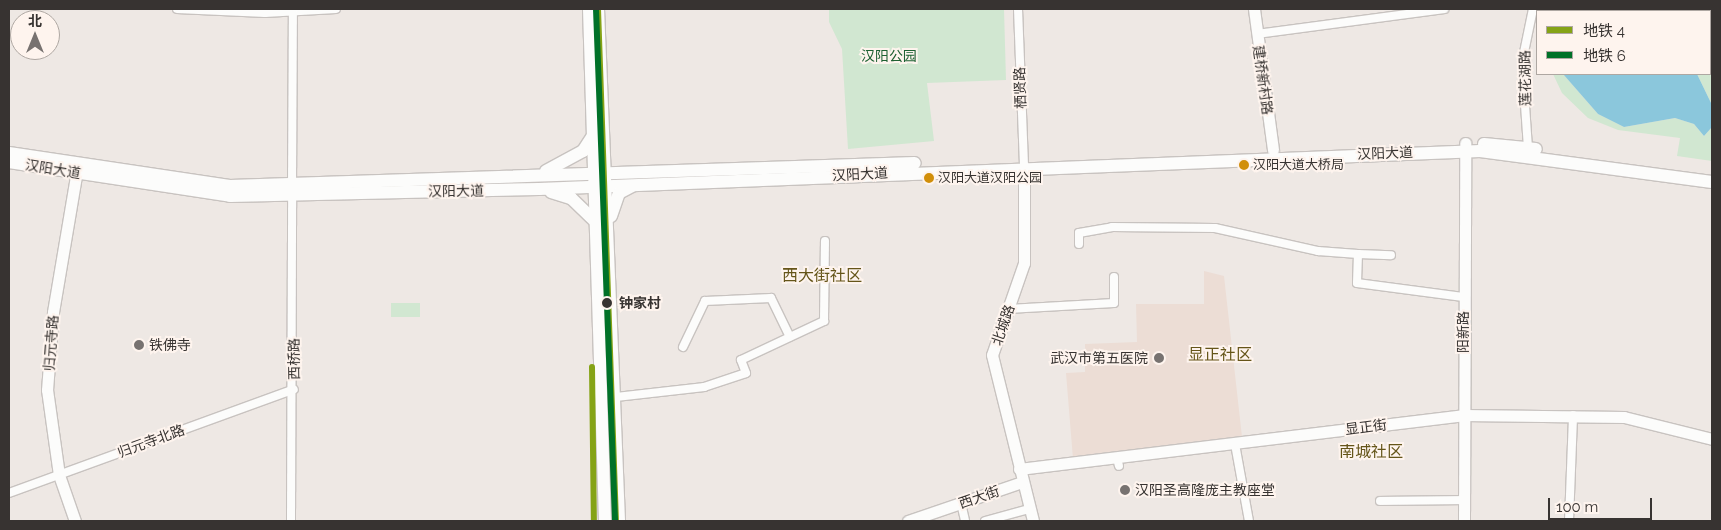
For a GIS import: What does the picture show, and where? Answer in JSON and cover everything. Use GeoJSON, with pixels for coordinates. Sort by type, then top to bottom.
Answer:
{"type":"FeatureCollection","features":[{"type":"Feature","properties":{"kind":"main road"},"geometry":{"type":"LineString","coordinates":[[589,9],[602,186],[605,521]]}},
{"type":"Feature","properties":{"kind":"main road"},"geometry":{"type":"LineString","coordinates":[[598,9],[599,134],[615,161],[644,177],[619,193],[603,223],[616,397],[620,521]]}},
{"type":"Feature","properties":{"kind":"main road"},"geometry":{"type":"LineString","coordinates":[[539,174],[583,151],[599,134]]}},
{"type":"Feature","properties":{"kind":"main road","name":"汉阳大道"},"geometry":{"type":"LineString","coordinates":[[1023,163],[1273,150],[1464,147],[1528,148],[1712,174]]}},
{"type":"Feature","properties":{"kind":"main road","name":"汉阳大道"},"geometry":{"type":"LineString","coordinates":[[9,153],[78,169],[230,196],[539,174],[601,172],[644,177],[1464,147],[1591,163],[1712,182]]}},
{"type":"Feature","properties":{"kind":"main road","name":"汉阳大道"},"geometry":{"type":"LineString","coordinates":[[9,162],[78,169]]}},
{"type":"Feature","properties":{"kind":"main road","name":"汉阳大道"},"geometry":{"type":"LineString","coordinates":[[292,191],[539,189],[602,186],[644,177]]}},
{"type":"Feature","properties":{"kind":"main road"},"geometry":{"type":"LineString","coordinates":[[539,189],[571,198],[603,223]]}},
{"type":"Feature","properties":{"kind":"street"},"geometry":{"type":"LineString","coordinates":[[177,9],[293,13],[336,9]]}},
{"type":"Feature","properties":{"kind":"street","name":"栖贤路"},"geometry":{"type":"LineString","coordinates":[[1018,9],[1023,163]]}},
{"type":"Feature","properties":{"kind":"street","name":"建桥新村路"},"geometry":{"type":"LineString","coordinates":[[1254,9],[1273,150]]}},
{"type":"Feature","properties":{"kind":"street"},"geometry":{"type":"LineString","coordinates":[[1257,34],[1444,9]]}},
{"type":"Feature","properties":{"kind":"street","name":"莲花湖路"},"geometry":{"type":"LineString","coordinates":[[1528,148],[1522,62],[1533,9]]}},
{"type":"Feature","properties":{"kind":"street","name":"西桥路"},"geometry":{"type":"LineString","coordinates":[[291,521],[294,389],[293,13]]}},
{"type":"Feature","properties":{"kind":"street","name":"阳新路"},"geometry":{"type":"LineString","coordinates":[[1464,147],[1464,521]]}},
{"type":"Feature","properties":{"kind":"street","name":"北城路"},"geometry":{"type":"LineString","coordinates":[[1023,163],[1024,263],[992,355],[1033,521]]}},
{"type":"Feature","properties":{"kind":"street","name":"归元寺路"},"geometry":{"type":"LineString","coordinates":[[75,521],[59,475],[48,390],[53,312],[78,169]]}},
{"type":"Feature","properties":{"kind":"street"},"geometry":{"type":"LineString","coordinates":[[1079,244],[1079,233],[1112,227],[1185,226],[1358,254],[1391,256]]}},
{"type":"Feature","properties":{"kind":"street"},"geometry":{"type":"LineString","coordinates":[[616,397],[704,387],[746,373],[741,360],[824,321],[825,241]]}},
{"type":"Feature","properties":{"kind":"street"},"geometry":{"type":"LineString","coordinates":[[1358,254],[1357,283],[1464,297]]}},
{"type":"Feature","properties":{"kind":"street"},"geometry":{"type":"LineString","coordinates":[[1008,309],[1114,303],[1114,277]]}},
{"type":"Feature","properties":{"kind":"street"},"geometry":{"type":"LineString","coordinates":[[683,347],[705,301],[771,298],[790,337]]}},
{"type":"Feature","properties":{"kind":"street","name":"归元寺北路"},"geometry":{"type":"LineString","coordinates":[[9,493],[294,389]]}},
{"type":"Feature","properties":{"kind":"street","name":"显正街"},"geometry":{"type":"LineString","coordinates":[[1019,469],[1118,462],[1235,444],[1463,415],[1624,417],[1712,439]]}},
{"type":"Feature","properties":{"kind":"street"},"geometry":{"type":"LineString","coordinates":[[1569,521],[1573,415]]}},
{"type":"Feature","properties":{"kind":"street"},"geometry":{"type":"LineString","coordinates":[[1235,444],[1249,521]]}},
{"type":"Feature","properties":{"kind":"street","name":"西大街"},"geometry":{"type":"LineString","coordinates":[[908,521],[1022,482]]}},
{"type":"Feature","properties":{"kind":"street"},"geometry":{"type":"LineString","coordinates":[[1380,501],[1464,500]]}},
{"type":"Feature","properties":{"kind":"street"},"geometry":{"type":"LineString","coordinates":[[961,503],[965,521]]}},
{"type":"Feature","properties":{"kind":"street"},"geometry":{"type":"LineString","coordinates":[[985,521],[1030,509]]}},
{"type":"Feature","properties":{"kind":"shaded area","name":"武汉市第五医院"},"geometry":{"type":"Polygon","coordinates":[[[1204,271],[1224,276],[1242,437],[1073,459],[1066,373],[1085,372],[1085,344],[1137,342],[1136,304],[1204,304],[1204,271]]]}},
{"type":"Feature","properties":{"kind":"green space","name":"汉阳公园"},"geometry":{"type":"Polygon","coordinates":[[[829,9],[1004,9],[1006,80],[927,83],[934,141],[848,149],[842,49],[829,22],[829,9]]]}},
{"type":"Feature","properties":{"kind":"green space"},"geometry":{"type":"Polygon","coordinates":[[[1681,9],[1712,9],[1712,105],[1697,75],[1711,75],[1711,10],[1681,9]]]}},
{"type":"Feature","properties":{"kind":"green space"},"geometry":{"type":"Polygon","coordinates":[[[1553,75],[1564,75],[1598,114],[1624,127],[1675,118],[1694,124],[1704,136],[1712,127],[1712,161],[1677,156],[1680,138],[1618,130],[1588,118],[1562,93],[1553,75]]]}},
{"type":"Feature","properties":{"kind":"green space"},"geometry":{"type":"Polygon","coordinates":[[[391,303],[420,303],[420,317],[391,317],[391,303]]]}},
{"type":"Feature","properties":{"kind":"water"},"geometry":{"type":"Polygon","coordinates":[[[1559,9],[1681,9],[1681,10],[1559,9]]]}},
{"type":"Feature","properties":{"kind":"water"},"geometry":{"type":"Polygon","coordinates":[[[1564,75],[1697,75],[1712,105],[1712,127],[1704,136],[1694,124],[1675,118],[1624,127],[1598,114],[1564,75]]]}},
{"type":"Feature","properties":{"kind":"metro line","name":"6"},"geometry":{"type":"LineString","coordinates":[[596,9],[615,521]]}},
{"type":"Feature","properties":{"kind":"metro line","name":"4"},"geometry":{"type":"LineString","coordinates":[[598,9],[616,521]]}},
{"type":"Feature","properties":{"kind":"metro line","name":"4"},"geometry":{"type":"LineString","coordinates":[[592,367],[594,521]]}},
{"type":"Feature","properties":{"kind":"place","name":"汉阳大道大桥局"},"geometry":{"type":"Point","coordinates":[1244,165]}},
{"type":"Feature","properties":{"kind":"place","name":"汉阳大道汉阳公园"},"geometry":{"type":"Point","coordinates":[929,178]}},
{"type":"Feature","properties":{"kind":"place","name":"钟家村"},"geometry":{"type":"Point","coordinates":[607,303]}},
{"type":"Feature","properties":{"kind":"place","name":"铁佛寺"},"geometry":{"type":"Point","coordinates":[139,345]}},
{"type":"Feature","properties":{"kind":"place","name":"武汉市第五医院"},"geometry":{"type":"Point","coordinates":[1159,358]}},
{"type":"Feature","properties":{"kind":"place","name":"汉阳圣高隆庞主教座堂"},"geometry":{"type":"Point","coordinates":[1125,490]}},
{"type":"Feature","properties":{"kind":"district","name":"西大街社区"},"geometry":{"type":"Point","coordinates":[822,276]}},
{"type":"Feature","properties":{"kind":"district","name":"显正社区"},"geometry":{"type":"Point","coordinates":[1220,355]}},
{"type":"Feature","properties":{"kind":"district","name":"南城社区"},"geometry":{"type":"Point","coordinates":[1371,452]}}]}
